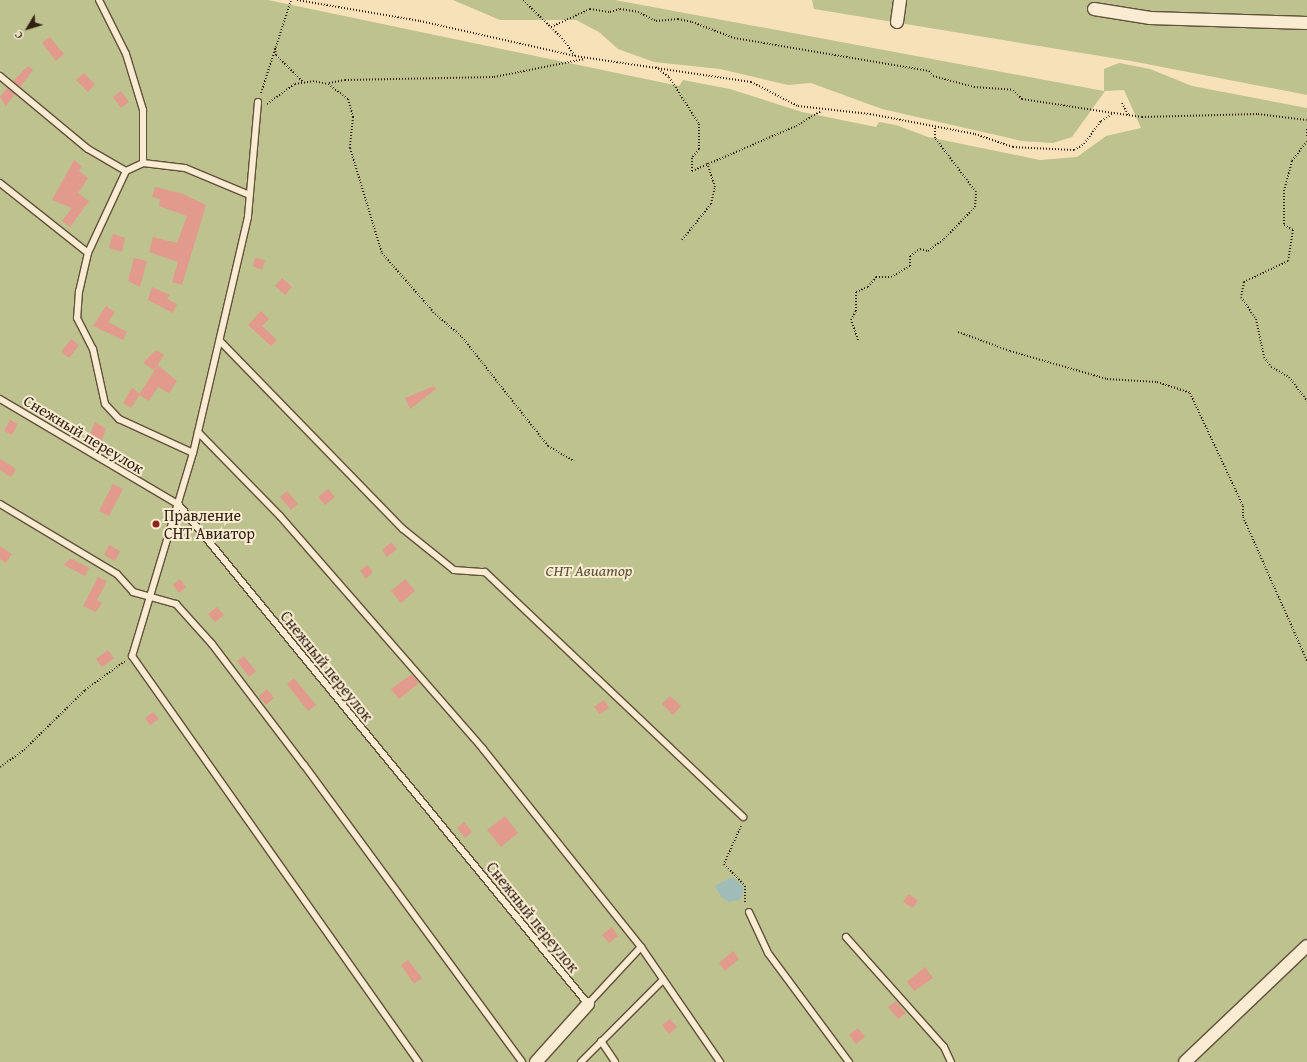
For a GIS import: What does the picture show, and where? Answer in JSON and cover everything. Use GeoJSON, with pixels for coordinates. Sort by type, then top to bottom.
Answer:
{"type":"FeatureCollection","features":[{"type":"Feature","properties":{"kind":"street"},"geometry":{"type":"LineString","coordinates":[[896,22],[900,0]]}},
{"type":"Feature","properties":{"kind":"street"},"geometry":{"type":"LineString","coordinates":[[1094,9],[1150,18],[1307,23]]}},
{"type":"Feature","properties":{"kind":"street"},"geometry":{"type":"LineString","coordinates":[[1185,1062],[1307,946]]}},
{"type":"Feature","properties":{"kind":"street"},"geometry":{"type":"LineString","coordinates":[[536,1062],[588,1004]]}},
{"type":"Feature","properties":{"kind":"lane"},"geometry":{"type":"LineString","coordinates":[[99,0],[126,54],[143,110],[143,163]]}},
{"type":"Feature","properties":{"kind":"lane"},"geometry":{"type":"LineString","coordinates":[[0,76],[88,149],[126,171]]}},
{"type":"Feature","properties":{"kind":"lane"},"geometry":{"type":"LineString","coordinates":[[258,102],[248,217],[220,341],[179,505],[160,556],[152,598],[132,656],[418,1062]]}},
{"type":"Feature","properties":{"kind":"lane"},"geometry":{"type":"LineString","coordinates":[[193,453],[119,419],[105,404],[93,349],[77,318],[79,291],[88,253],[126,171],[143,163],[186,168],[250,195]]}},
{"type":"Feature","properties":{"kind":"lane"},"geometry":{"type":"LineString","coordinates":[[0,183],[88,253]]}},
{"type":"Feature","properties":{"kind":"lane"},"geometry":{"type":"LineString","coordinates":[[220,341],[403,529],[454,570],[485,572],[744,818]]}},
{"type":"Feature","properties":{"kind":"lane","name":"Снежный переулок"},"geometry":{"type":"LineString","coordinates":[[0,399],[179,505],[588,1004]]}},
{"type":"Feature","properties":{"kind":"lane"},"geometry":{"type":"LineString","coordinates":[[198,432],[280,516],[478,743],[641,947],[720,1062]]}},
{"type":"Feature","properties":{"kind":"lane"},"geometry":{"type":"LineString","coordinates":[[0,504],[117,574],[134,592],[176,604],[212,644],[522,1062]]}},
{"type":"Feature","properties":{"kind":"lane"},"geometry":{"type":"LineString","coordinates":[[749,912],[768,953],[849,1062]]}},
{"type":"Feature","properties":{"kind":"lane"},"geometry":{"type":"LineString","coordinates":[[846,937],[944,1047],[951,1062]]}},
{"type":"Feature","properties":{"kind":"lane"},"geometry":{"type":"LineString","coordinates":[[588,1004],[641,947]]}},
{"type":"Feature","properties":{"kind":"lane"},"geometry":{"type":"LineString","coordinates":[[581,1062],[601,1040],[663,980]]}},
{"type":"Feature","properties":{"kind":"lane"},"geometry":{"type":"LineString","coordinates":[[601,1040],[615,1062]]}},
{"type":"Feature","properties":{"kind":"path"},"geometry":{"type":"LineString","coordinates":[[258,102],[274,47],[291,0]]}},
{"type":"Feature","properties":{"kind":"path"},"geometry":{"type":"LineString","coordinates":[[297,0],[420,21],[575,56],[751,82],[798,106],[821,111],[870,114],[935,128],[975,134],[1013,147],[1074,150],[1084,144],[1101,120],[1114,113]]}},
{"type":"Feature","properties":{"kind":"path"},"geometry":{"type":"LineString","coordinates":[[522,0],[551,27],[575,56]]}},
{"type":"Feature","properties":{"kind":"path"},"geometry":{"type":"LineString","coordinates":[[551,27],[590,9],[610,12],[620,9],[638,12],[656,21],[678,18],[734,38],[928,71],[933,76],[974,87],[1013,90],[1022,99],[1129,116],[1258,114],[1307,120]]}},
{"type":"Feature","properties":{"kind":"path"},"geometry":{"type":"LineString","coordinates":[[274,47],[276,55],[303,82]]}},
{"type":"Feature","properties":{"kind":"path"},"geometry":{"type":"LineString","coordinates":[[258,110],[303,82],[328,84],[345,80],[494,77],[587,58]]}},
{"type":"Feature","properties":{"kind":"path"},"geometry":{"type":"LineString","coordinates":[[656,67],[669,77],[699,124],[699,149],[692,158],[692,172],[707,162],[718,162],[821,111]]}},
{"type":"Feature","properties":{"kind":"path"},"geometry":{"type":"LineString","coordinates":[[328,84],[348,99],[353,117],[350,148],[382,253],[435,314],[462,337],[548,446],[574,461]]}},
{"type":"Feature","properties":{"kind":"path"},"geometry":{"type":"LineString","coordinates":[[1122,103],[1129,116]]}},
{"type":"Feature","properties":{"kind":"path"},"geometry":{"type":"LineString","coordinates":[[858,340],[851,320],[856,311],[856,292],[868,287],[876,277],[891,277],[910,266],[910,256],[920,249],[928,251],[944,239],[974,207],[976,192],[935,138],[935,128]]}},
{"type":"Feature","properties":{"kind":"path"},"geometry":{"type":"LineString","coordinates":[[1307,129],[1307,136]]}},
{"type":"Feature","properties":{"kind":"path"},"geometry":{"type":"LineString","coordinates":[[1307,141],[1292,161],[1284,190],[1284,225],[1293,230],[1288,261],[1244,282],[1241,297],[1256,319],[1262,349],[1271,367],[1289,377],[1307,401]]}},
{"type":"Feature","properties":{"kind":"path"},"geometry":{"type":"LineString","coordinates":[[682,240],[711,204],[715,187],[707,162]]}},
{"type":"Feature","properties":{"kind":"path"},"geometry":{"type":"LineString","coordinates":[[958,332],[1107,379],[1157,382],[1190,394],[1243,506],[1243,517],[1307,661]]}},
{"type":"Feature","properties":{"kind":"path"},"geometry":{"type":"LineString","coordinates":[[0,767],[24,750],[85,690],[132,656]]}},
{"type":"Feature","properties":{"kind":"path"},"geometry":{"type":"LineString","coordinates":[[744,818],[724,864],[745,886],[744,900],[749,912]]}},
{"type":"Feature","properties":{"kind":"green space","name":"СНТ Авиатор"},"geometry":{"type":"Polygon","coordinates":[[[0,0],[268,0],[679,86],[683,80],[730,89],[802,112],[876,127],[879,122],[896,125],[928,137],[1040,160],[1077,157],[1106,136],[1141,128],[1124,90],[1105,91],[1072,137],[1053,143],[1022,141],[882,109],[811,83],[788,85],[720,69],[654,62],[618,49],[599,32],[576,20],[500,20],[453,0],[615,0],[1104,91],[1104,69],[1119,63],[1150,69],[1192,86],[1307,108],[1307,1062],[0,1062],[0,0]]]}},
{"type":"Feature","properties":{"kind":"green space"},"geometry":{"type":"Polygon","coordinates":[[[812,0],[1307,0],[1307,95],[1131,61],[814,9],[812,0]]]}},
{"type":"Feature","properties":{"kind":"water"},"geometry":{"type":"Polygon","coordinates":[[[732,877],[743,886],[743,893],[740,900],[729,902],[722,898],[715,886],[732,877]]]}},
{"type":"Feature","properties":{"kind":"building"},"geometry":{"type":"Polygon","coordinates":[[[50,37],[64,54],[56,61],[42,43],[50,37]]]}},
{"type":"Feature","properties":{"kind":"building"},"geometry":{"type":"Polygon","coordinates":[[[28,66],[33,70],[20,87],[13,81],[28,66]]]}},
{"type":"Feature","properties":{"kind":"building"},"geometry":{"type":"Polygon","coordinates":[[[84,73],[95,84],[88,92],[76,80],[84,73]]]}},
{"type":"Feature","properties":{"kind":"building"},"geometry":{"type":"Polygon","coordinates":[[[7,88],[15,94],[6,106],[0,97],[7,88]]]}},
{"type":"Feature","properties":{"kind":"building"},"geometry":{"type":"Polygon","coordinates":[[[121,91],[129,102],[121,108],[113,97],[121,91]]]}},
{"type":"Feature","properties":{"kind":"building"},"geometry":{"type":"Polygon","coordinates":[[[74,160],[82,166],[79,171],[88,178],[78,193],[89,201],[70,227],[62,221],[72,208],[52,200],[74,160]]]}},
{"type":"Feature","properties":{"kind":"building"},"geometry":{"type":"Polygon","coordinates":[[[155,187],[183,194],[206,205],[182,285],[172,282],[178,262],[149,252],[153,237],[177,243],[187,216],[159,206],[160,199],[152,197],[155,187]]]}},
{"type":"Feature","properties":{"kind":"building"},"geometry":{"type":"Polygon","coordinates":[[[113,234],[125,238],[122,252],[109,248],[113,234]]]}},
{"type":"Feature","properties":{"kind":"building"},"geometry":{"type":"Polygon","coordinates":[[[134,258],[147,261],[140,287],[128,281],[134,258]]]}},
{"type":"Feature","properties":{"kind":"building"},"geometry":{"type":"Polygon","coordinates":[[[255,258],[265,260],[262,270],[253,266],[255,258]]]}},
{"type":"Feature","properties":{"kind":"building"},"geometry":{"type":"Polygon","coordinates":[[[282,278],[292,287],[285,295],[275,286],[282,278]]]}},
{"type":"Feature","properties":{"kind":"building"},"geometry":{"type":"Polygon","coordinates":[[[152,287],[170,295],[167,299],[177,304],[173,313],[148,300],[152,287]]]}},
{"type":"Feature","properties":{"kind":"building"},"geometry":{"type":"Polygon","coordinates":[[[106,306],[115,312],[108,322],[127,332],[123,340],[93,326],[106,306]]]}},
{"type":"Feature","properties":{"kind":"building"},"geometry":{"type":"Polygon","coordinates":[[[261,311],[269,319],[262,326],[277,340],[271,346],[248,325],[261,311]]]}},
{"type":"Feature","properties":{"kind":"building"},"geometry":{"type":"Polygon","coordinates":[[[71,339],[79,345],[69,358],[61,352],[71,339]]]}},
{"type":"Feature","properties":{"kind":"building"},"geometry":{"type":"Polygon","coordinates":[[[156,350],[164,355],[154,370],[143,363],[156,350]]]}},
{"type":"Feature","properties":{"kind":"building"},"geometry":{"type":"Polygon","coordinates":[[[158,365],[177,381],[169,393],[158,387],[149,401],[139,395],[158,365]]]}},
{"type":"Feature","properties":{"kind":"building"},"geometry":{"type":"Polygon","coordinates":[[[434,386],[436,389],[410,409],[405,398],[434,386]]]}},
{"type":"Feature","properties":{"kind":"building"},"geometry":{"type":"Polygon","coordinates":[[[132,388],[140,394],[131,408],[123,403],[132,388]]]}},
{"type":"Feature","properties":{"kind":"building"},"geometry":{"type":"Polygon","coordinates":[[[10,420],[18,424],[12,435],[4,431],[10,420]]]}},
{"type":"Feature","properties":{"kind":"building"},"geometry":{"type":"Polygon","coordinates":[[[95,422],[106,429],[97,451],[86,445],[95,422]]]}},
{"type":"Feature","properties":{"kind":"building"},"geometry":{"type":"Polygon","coordinates":[[[0,459],[16,469],[11,477],[0,470],[0,459]]]}},
{"type":"Feature","properties":{"kind":"building"},"geometry":{"type":"Polygon","coordinates":[[[113,484],[123,489],[109,516],[99,511],[113,484]]]}},
{"type":"Feature","properties":{"kind":"building"},"geometry":{"type":"Polygon","coordinates":[[[328,489],[335,497],[325,505],[318,497],[328,489]]]}},
{"type":"Feature","properties":{"kind":"building"},"geometry":{"type":"Polygon","coordinates":[[[287,491],[298,504],[291,510],[280,497],[287,491]]]}},
{"type":"Feature","properties":{"kind":"building"},"geometry":{"type":"Polygon","coordinates":[[[391,542],[397,549],[387,557],[382,550],[391,542]]]}},
{"type":"Feature","properties":{"kind":"building"},"geometry":{"type":"Polygon","coordinates":[[[109,545],[120,551],[115,561],[104,555],[109,545]]]}},
{"type":"Feature","properties":{"kind":"building"},"geometry":{"type":"Polygon","coordinates":[[[0,546],[12,554],[6,563],[0,559],[0,546]]]}},
{"type":"Feature","properties":{"kind":"building"},"geometry":{"type":"Polygon","coordinates":[[[70,558],[89,568],[85,576],[64,565],[70,558]]]}},
{"type":"Feature","properties":{"kind":"building"},"geometry":{"type":"Polygon","coordinates":[[[367,565],[373,572],[366,579],[360,571],[367,565]]]}},
{"type":"Feature","properties":{"kind":"building"},"geometry":{"type":"Polygon","coordinates":[[[98,577],[107,581],[97,600],[102,603],[96,612],[83,606],[98,577]]]}},
{"type":"Feature","properties":{"kind":"building"},"geometry":{"type":"Polygon","coordinates":[[[180,579],[186,587],[179,593],[173,585],[180,579]]]}},
{"type":"Feature","properties":{"kind":"building"},"geometry":{"type":"Polygon","coordinates":[[[405,579],[415,591],[401,603],[391,591],[405,579]]]}},
{"type":"Feature","properties":{"kind":"building"},"geometry":{"type":"Polygon","coordinates":[[[217,607],[224,615],[215,622],[208,614],[217,607]]]}},
{"type":"Feature","properties":{"kind":"building"},"geometry":{"type":"Polygon","coordinates":[[[108,650],[114,658],[102,667],[96,659],[108,650]]]}},
{"type":"Feature","properties":{"kind":"building"},"geometry":{"type":"Polygon","coordinates":[[[244,656],[256,671],[249,677],[237,661],[244,656]]]}},
{"type":"Feature","properties":{"kind":"building"},"geometry":{"type":"Polygon","coordinates":[[[412,674],[419,683],[399,699],[391,689],[412,674]]]}},
{"type":"Feature","properties":{"kind":"building"},"geometry":{"type":"Polygon","coordinates":[[[294,678],[316,705],[308,711],[287,684],[294,678]]]}},
{"type":"Feature","properties":{"kind":"building"},"geometry":{"type":"Polygon","coordinates":[[[267,689],[274,698],[266,705],[259,696],[267,689]]]}},
{"type":"Feature","properties":{"kind":"building"},"geometry":{"type":"Polygon","coordinates":[[[670,696],[681,706],[673,715],[662,704],[670,696]]]}},
{"type":"Feature","properties":{"kind":"building"},"geometry":{"type":"Polygon","coordinates":[[[604,700],[609,708],[600,714],[594,707],[604,700]]]}},
{"type":"Feature","properties":{"kind":"building"},"geometry":{"type":"Polygon","coordinates":[[[153,712],[159,719],[150,725],[145,718],[153,712]]]}},
{"type":"Feature","properties":{"kind":"building"},"geometry":{"type":"Polygon","coordinates":[[[505,816],[518,833],[501,847],[487,830],[505,816]]]}},
{"type":"Feature","properties":{"kind":"building"},"geometry":{"type":"Polygon","coordinates":[[[464,822],[472,832],[465,838],[457,828],[464,822]]]}},
{"type":"Feature","properties":{"kind":"building"},"geometry":{"type":"Polygon","coordinates":[[[908,894],[918,900],[913,908],[903,902],[908,894]]]}},
{"type":"Feature","properties":{"kind":"building"},"geometry":{"type":"Polygon","coordinates":[[[612,927],[618,936],[609,943],[602,935],[612,927]]]}},
{"type":"Feature","properties":{"kind":"building"},"geometry":{"type":"Polygon","coordinates":[[[733,951],[739,959],[725,971],[719,963],[733,951]]]}},
{"type":"Feature","properties":{"kind":"building"},"geometry":{"type":"Polygon","coordinates":[[[408,960],[422,978],[414,984],[401,965],[408,960]]]}},
{"type":"Feature","properties":{"kind":"building"},"geometry":{"type":"Polygon","coordinates":[[[925,967],[933,978],[914,991],[907,982],[925,967]]]}},
{"type":"Feature","properties":{"kind":"building"},"geometry":{"type":"Polygon","coordinates":[[[896,1001],[906,1013],[898,1019],[888,1007],[896,1001]]]}},
{"type":"Feature","properties":{"kind":"building"},"geometry":{"type":"Polygon","coordinates":[[[670,1019],[677,1027],[669,1034],[662,1025],[670,1019]]]}},
{"type":"Feature","properties":{"kind":"building"},"geometry":{"type":"Polygon","coordinates":[[[858,1028],[865,1037],[856,1044],[849,1035],[858,1028]]]}},
{"type":"Feature","properties":{"kind":"place","name":"Правление СНТ Авиатор"},"geometry":{"type":"Point","coordinates":[156,524]}}]}
